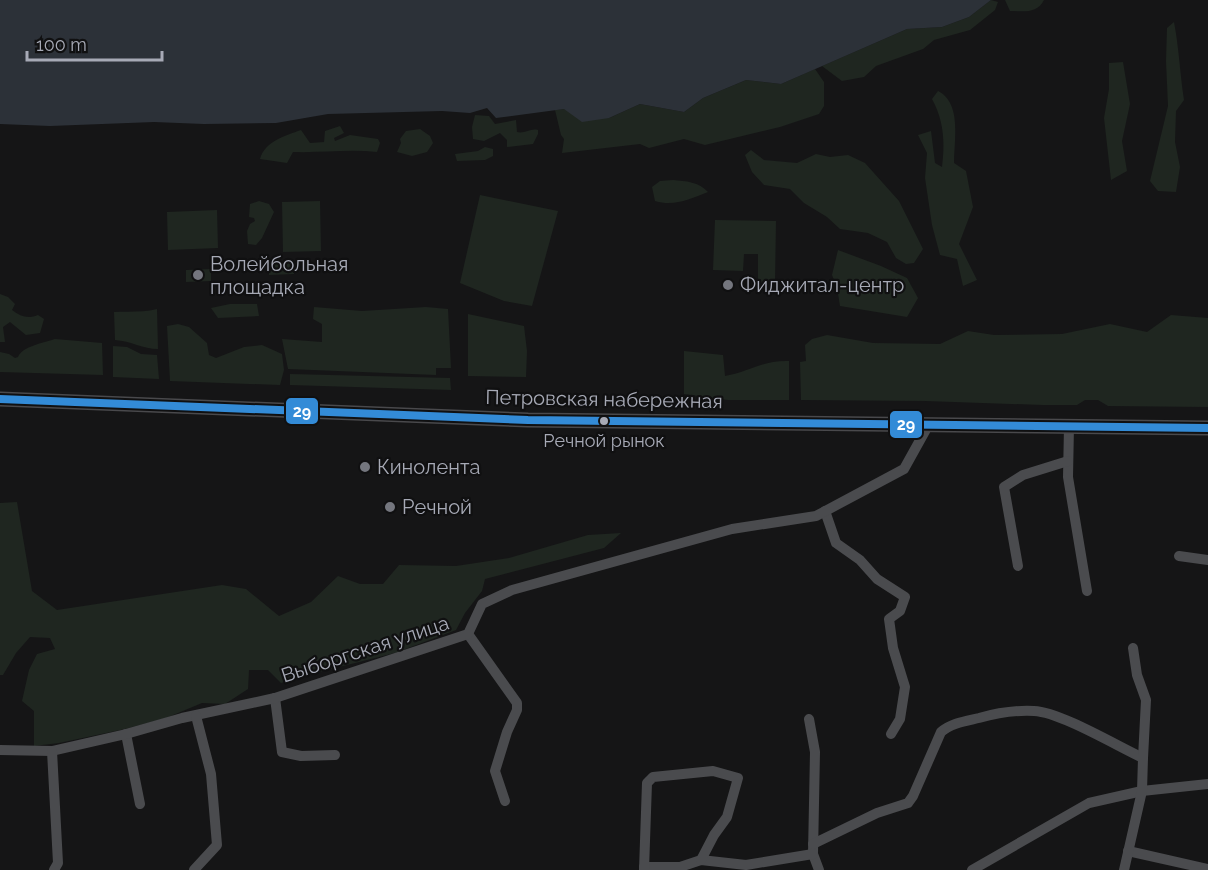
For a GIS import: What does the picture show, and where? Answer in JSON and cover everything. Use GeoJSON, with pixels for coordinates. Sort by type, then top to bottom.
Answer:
{"type":"FeatureCollection","features":[{"type":"Feature","properties":{"kind":"main road","name":"Петровская набережная"},"geometry":{"type":"LineString","coordinates":[[0,399],[528,420],[1208,428]]}},
{"type":"Feature","properties":{"kind":"street","name":"Выборгская улица"},"geometry":{"type":"LineString","coordinates":[[0,750],[52,751],[275,698],[468,634],[482,604],[512,590],[732,529],[816,516],[904,469],[929,424]]}},
{"type":"Feature","properties":{"kind":"street"},"geometry":{"type":"LineString","coordinates":[[1069,426],[1068,477],[1087,591]]}},
{"type":"Feature","properties":{"kind":"street"},"geometry":{"type":"LineString","coordinates":[[1018,566],[1004,487],[1023,475],[1068,461]]}},
{"type":"Feature","properties":{"kind":"street"},"geometry":{"type":"LineString","coordinates":[[825,511],[836,543],[860,560],[877,579],[905,597],[900,611],[890,619],[893,648],[905,687],[900,719],[891,734]]}},
{"type":"Feature","properties":{"kind":"street"},"geometry":{"type":"LineString","coordinates":[[1179,556],[1208,560]]}},
{"type":"Feature","properties":{"kind":"street"},"geometry":{"type":"LineString","coordinates":[[468,634],[517,703],[517,710],[507,732],[495,771],[505,801]]}},
{"type":"Feature","properties":{"kind":"street"},"geometry":{"type":"LineString","coordinates":[[1124,870],[1142,791],[1146,700],[1137,675],[1133,648]]}},
{"type":"Feature","properties":{"kind":"street"},"geometry":{"type":"LineString","coordinates":[[275,698],[282,752],[301,756],[334,755]]}},
{"type":"Feature","properties":{"kind":"street"},"geometry":{"type":"LineString","coordinates":[[701,860],[714,835],[727,817],[738,778],[713,771],[653,777],[647,783],[644,869],[680,867],[701,860],[746,865],[813,849],[877,813],[908,803],[941,732],[946,728],[1005,712],[1036,711],[1060,718],[1143,758]]}},
{"type":"Feature","properties":{"kind":"street"},"geometry":{"type":"LineString","coordinates":[[194,870],[217,845],[211,774],[196,716]]}},
{"type":"Feature","properties":{"kind":"street"},"geometry":{"type":"LineString","coordinates":[[809,719],[816,752],[813,849],[819,870]]}},
{"type":"Feature","properties":{"kind":"street"},"geometry":{"type":"LineString","coordinates":[[126,734],[140,804]]}},
{"type":"Feature","properties":{"kind":"street"},"geometry":{"type":"LineString","coordinates":[[52,751],[58,862],[54,870]]}},
{"type":"Feature","properties":{"kind":"street"},"geometry":{"type":"LineString","coordinates":[[972,870],[1089,803],[1142,791],[1208,784]]}},
{"type":"Feature","properties":{"kind":"street"},"geometry":{"type":"LineString","coordinates":[[1128,851],[1208,868]]}},
{"type":"Feature","properties":{"kind":"shaded area"},"geometry":{"type":"Polygon","coordinates":[[[0,0],[991,0],[969,17],[942,27],[907,29],[781,84],[746,80],[703,98],[684,112],[640,104],[609,118],[582,122],[564,109],[496,118],[487,108],[470,113],[442,111],[328,114],[276,123],[154,122],[50,126],[0,124],[0,0]]]}},
{"type":"Feature","properties":{"kind":"shaded area"},"geometry":{"type":"Polygon","coordinates":[[[991,0],[998,2],[995,10],[970,30],[934,40],[923,49],[876,66],[864,77],[842,81],[822,66],[907,29],[942,27],[969,17],[991,0]]]}},
{"type":"Feature","properties":{"kind":"shaded area"},"geometry":{"type":"Polygon","coordinates":[[[1005,0],[1044,0],[1034,10],[1010,11],[1005,0]]]}},
{"type":"Feature","properties":{"kind":"shaded area"},"geometry":{"type":"Polygon","coordinates":[[[1174,22],[1184,100],[1176,111],[1175,142],[1180,167],[1176,192],[1158,191],[1150,181],[1168,106],[1167,28],[1174,22]]]}},
{"type":"Feature","properties":{"kind":"shaded area"},"geometry":{"type":"Polygon","coordinates":[[[1123,62],[1130,104],[1122,141],[1127,171],[1111,180],[1104,118],[1109,89],[1109,63],[1123,62]]]}},
{"type":"Feature","properties":{"kind":"shaded area"},"geometry":{"type":"Polygon","coordinates":[[[815,69],[824,82],[824,106],[819,114],[780,127],[705,145],[684,139],[649,148],[640,144],[562,153],[564,139],[555,110],[564,109],[609,118],[640,104],[684,112],[703,98],[746,80],[781,84],[815,69]]]}},
{"type":"Feature","properties":{"kind":"shaded area"},"geometry":{"type":"Polygon","coordinates":[[[938,91],[946,97],[954,113],[954,163],[966,171],[973,207],[959,244],[977,280],[963,286],[957,259],[940,255],[932,225],[925,178],[927,153],[918,135],[931,131],[935,163],[942,167],[943,132],[932,99],[938,91]]]}},
{"type":"Feature","properties":{"kind":"shaded area"},"geometry":{"type":"Polygon","coordinates":[[[475,115],[489,116],[495,124],[516,120],[517,132],[538,130],[538,134],[533,144],[507,147],[507,140],[500,133],[484,141],[473,139],[472,127],[475,115]]]}},
{"type":"Feature","properties":{"kind":"shaded area"},"geometry":{"type":"Polygon","coordinates":[[[340,126],[344,133],[334,138],[335,141],[350,135],[378,139],[380,143],[377,152],[293,152],[287,163],[260,159],[271,143],[282,137],[301,130],[310,143],[324,142],[325,131],[340,126]]]}},
{"type":"Feature","properties":{"kind":"shaded area"},"geometry":{"type":"Polygon","coordinates":[[[420,129],[430,136],[433,143],[427,152],[412,156],[397,152],[401,143],[400,139],[406,131],[420,129]]]}},
{"type":"Feature","properties":{"kind":"shaded area"},"geometry":{"type":"Polygon","coordinates":[[[485,147],[493,149],[493,156],[485,160],[457,161],[455,154],[478,151],[485,147]]]}},
{"type":"Feature","properties":{"kind":"shaded area"},"geometry":{"type":"Polygon","coordinates":[[[751,150],[764,160],[797,163],[816,154],[830,157],[848,155],[865,163],[899,201],[923,249],[914,263],[906,264],[896,258],[887,242],[868,233],[840,229],[827,217],[804,203],[790,189],[764,185],[752,172],[745,155],[751,150]]]}},
{"type":"Feature","properties":{"kind":"shaded area"},"geometry":{"type":"Polygon","coordinates":[[[673,180],[696,184],[708,192],[675,203],[655,201],[652,187],[660,181],[673,180]]]}},
{"type":"Feature","properties":{"kind":"shaded area"},"geometry":{"type":"Polygon","coordinates":[[[480,195],[558,211],[532,306],[504,301],[460,283],[480,195]]]}},
{"type":"Feature","properties":{"kind":"shaded area"},"geometry":{"type":"Polygon","coordinates":[[[259,201],[269,204],[274,212],[262,238],[256,245],[248,244],[247,231],[250,224],[255,221],[254,218],[249,217],[250,204],[259,201]]]}},
{"type":"Feature","properties":{"kind":"shaded area"},"geometry":{"type":"Polygon","coordinates":[[[320,201],[321,251],[283,252],[282,202],[320,201]]]}},
{"type":"Feature","properties":{"kind":"shaded area"},"geometry":{"type":"Polygon","coordinates":[[[217,210],[218,248],[168,250],[167,212],[217,210]]]}},
{"type":"Feature","properties":{"kind":"shaded area"},"geometry":{"type":"Polygon","coordinates":[[[715,220],[776,221],[775,283],[758,283],[758,254],[744,254],[743,271],[713,270],[715,220]]]}},
{"type":"Feature","properties":{"kind":"shaded area"},"geometry":{"type":"Polygon","coordinates":[[[838,250],[907,278],[918,298],[907,317],[840,306],[837,287],[832,275],[838,250]]]}},
{"type":"Feature","properties":{"kind":"shaded area","name":"Волейбольная площадка"},"geometry":{"type":"Polygon","coordinates":[[[294,262],[294,274],[269,275],[269,263],[294,262]]]}},
{"type":"Feature","properties":{"kind":"shaded area","name":"Волейбольная площадка"},"geometry":{"type":"Polygon","coordinates":[[[211,269],[211,281],[186,282],[186,270],[211,269]]]}},
{"type":"Feature","properties":{"kind":"shaded area"},"geometry":{"type":"Polygon","coordinates":[[[0,294],[8,297],[15,304],[12,310],[18,314],[25,317],[38,315],[44,319],[40,333],[26,335],[10,322],[3,327],[5,342],[0,342],[0,294]]]}},
{"type":"Feature","properties":{"kind":"shaded area"},"geometry":{"type":"Polygon","coordinates":[[[230,304],[257,304],[259,316],[218,318],[211,308],[230,304]]]}},
{"type":"Feature","properties":{"kind":"shaded area"},"geometry":{"type":"Polygon","coordinates":[[[314,307],[362,311],[426,307],[448,309],[451,368],[436,368],[436,375],[288,369],[282,339],[322,342],[322,324],[313,319],[314,307]]]}},
{"type":"Feature","properties":{"kind":"shaded area"},"geometry":{"type":"Polygon","coordinates":[[[157,309],[158,349],[115,340],[114,312],[157,309]]]}},
{"type":"Feature","properties":{"kind":"shaded area"},"geometry":{"type":"Polygon","coordinates":[[[468,314],[524,326],[527,351],[526,377],[468,376],[468,314]]]}},
{"type":"Feature","properties":{"kind":"shaded area"},"geometry":{"type":"Polygon","coordinates":[[[1171,315],[1208,318],[1208,407],[1108,406],[1098,400],[1085,400],[1077,405],[1043,405],[801,400],[800,362],[806,361],[805,345],[812,339],[827,335],[873,343],[940,344],[968,331],[994,335],[1062,334],[1110,324],[1147,332],[1171,315]]]}},
{"type":"Feature","properties":{"kind":"shaded area"},"geometry":{"type":"Polygon","coordinates":[[[178,324],[189,327],[207,343],[209,355],[216,358],[244,347],[262,345],[282,354],[284,370],[280,385],[170,381],[167,326],[178,324]]]}},
{"type":"Feature","properties":{"kind":"shaded area"},"geometry":{"type":"Polygon","coordinates":[[[55,339],[102,343],[103,375],[0,372],[0,352],[15,358],[24,350],[55,339]]]}},
{"type":"Feature","properties":{"kind":"shaded area"},"geometry":{"type":"Polygon","coordinates":[[[113,346],[127,347],[141,354],[157,355],[159,379],[113,377],[113,346]]]}},
{"type":"Feature","properties":{"kind":"shaded area"},"geometry":{"type":"Polygon","coordinates":[[[684,351],[723,355],[725,376],[771,362],[789,361],[789,400],[728,400],[684,394],[684,351]]]}},
{"type":"Feature","properties":{"kind":"shaded area"},"geometry":{"type":"Polygon","coordinates":[[[290,374],[450,378],[451,390],[290,385],[290,374]]]}},
{"type":"Feature","properties":{"kind":"shaded area"},"geometry":{"type":"Polygon","coordinates":[[[17,502],[32,591],[57,610],[222,585],[246,589],[279,616],[311,602],[338,576],[360,584],[383,584],[399,565],[456,566],[509,558],[588,535],[621,533],[604,548],[485,579],[482,591],[465,613],[456,630],[395,653],[281,683],[268,670],[249,670],[248,689],[225,704],[202,703],[166,718],[125,729],[34,746],[34,711],[22,701],[29,670],[37,654],[55,649],[50,638],[30,637],[16,653],[3,675],[0,675],[0,503],[17,502]]]}},
{"type":"Feature","properties":{"kind":"transit line","name":"29"},"geometry":{"type":"LineString","coordinates":[[0,399],[528,420],[1208,428]]}},
{"type":"Feature","properties":{"kind":"place","name":"Волейбольная площадка"},"geometry":{"type":"Point","coordinates":[198,275]}},
{"type":"Feature","properties":{"kind":"place","name":"Фиджитал-центр"},"geometry":{"type":"Point","coordinates":[728,285]}},
{"type":"Feature","properties":{"kind":"place","name":"Речной рынок"},"geometry":{"type":"Point","coordinates":[604,421]}},
{"type":"Feature","properties":{"kind":"place","name":"Кинолента"},"geometry":{"type":"Point","coordinates":[365,467]}},
{"type":"Feature","properties":{"kind":"place","name":"Речной"},"geometry":{"type":"Point","coordinates":[390,507]}}]}
